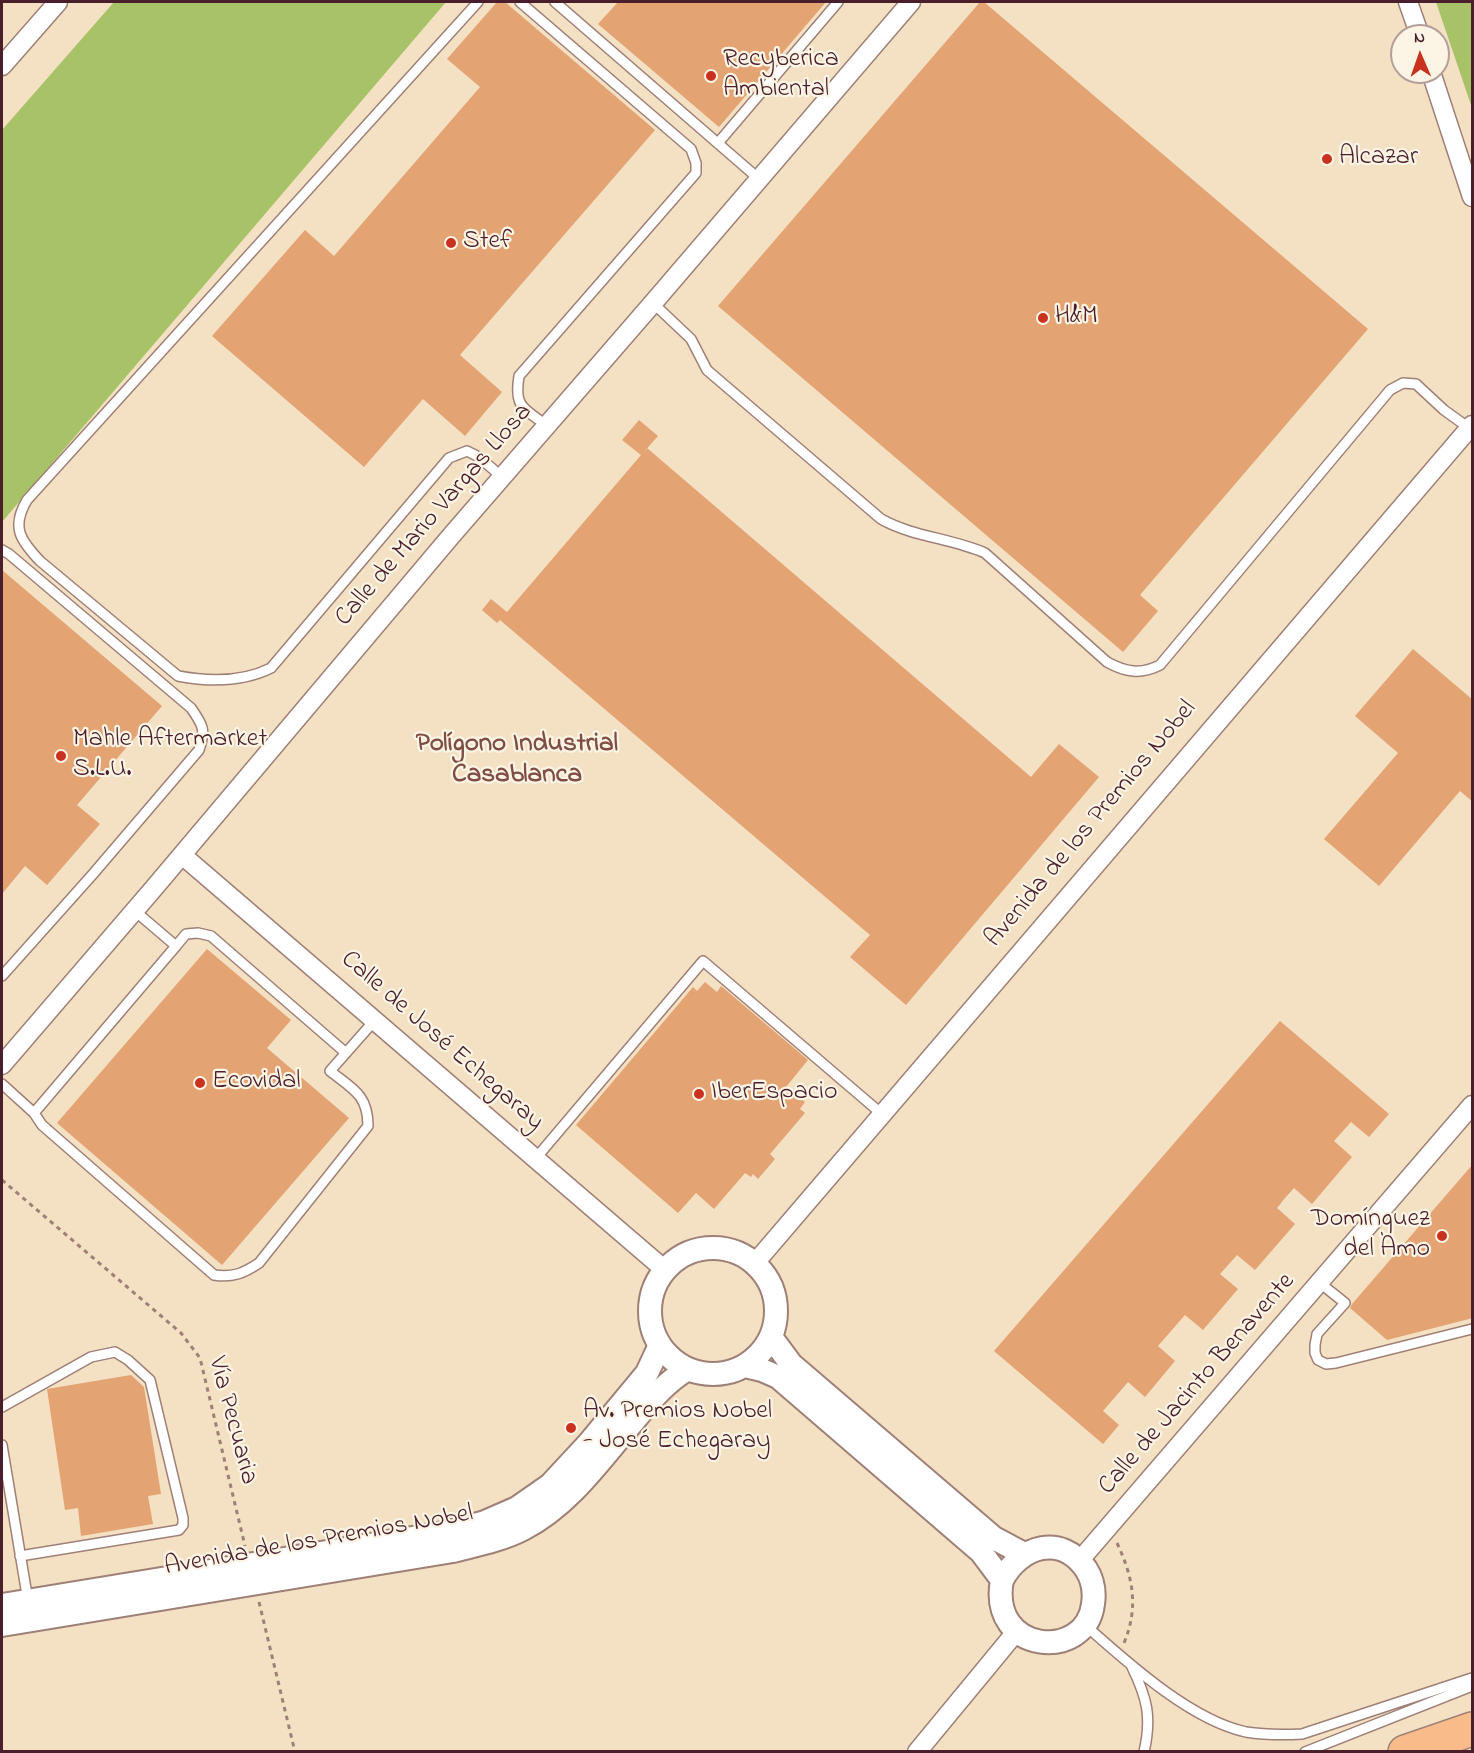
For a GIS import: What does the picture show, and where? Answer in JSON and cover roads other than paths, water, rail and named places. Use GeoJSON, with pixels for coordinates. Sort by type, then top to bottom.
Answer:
{"type":"FeatureCollection","features":[{"type":"Feature","properties":{"kind":"highway"},"geometry":{"type":"LineString","coordinates":[[1405,1752],[1473,1729]]}},
{"type":"Feature","properties":{"kind":"highway"},"geometry":{"type":"LineString","coordinates":[[1443,1752],[1473,1740]]}},
{"type":"Feature","properties":{"kind":"street"},"geometry":{"type":"LineString","coordinates":[[2,66],[58,2]]}},
{"type":"Feature","properties":{"kind":"street","name":"Calle de Mario Vargas Llosa"},"geometry":{"type":"LineString","coordinates":[[4,1057],[135,910],[546,425],[910,2]]}},
{"type":"Feature","properties":{"kind":"street"},"geometry":{"type":"LineString","coordinates":[[1408,2],[1416,24]]}},
{"type":"Feature","properties":{"kind":"street"},"geometry":{"type":"LineString","coordinates":[[1435,84],[1473,197]]}},
{"type":"Feature","properties":{"kind":"street","name":"Avenida de los Premios Nobel"},"geometry":{"type":"LineString","coordinates":[[755,1263],[1471,426]]}},
{"type":"Feature","properties":{"kind":"street","name":"Calle de José Echegaray"},"geometry":{"type":"LineString","coordinates":[[182,855],[665,1269]]}},
{"type":"Feature","properties":{"kind":"street","name":"Calle de Jacinto Benavente"},"geometry":{"type":"LineString","coordinates":[[1080,1560],[1473,1105]]}},
{"type":"Feature","properties":{"kind":"street"},"geometry":{"type":"LineString","coordinates":[[720,1248],[738,1252],[755,1263],[767,1278],[774,1295],[776,1316],[771,1337],[762,1352],[745,1366],[721,1373],[701,1373],[688,1369],[673,1360],[660,1345],[651,1324],[650,1307],[654,1287],[665,1269],[679,1257],[699,1249],[720,1248]]}},
{"type":"Feature","properties":{"kind":"street"},"geometry":{"type":"LineString","coordinates":[[771,1337],[791,1364],[994,1538],[1024,1554]]}},
{"type":"Feature","properties":{"kind":"street","name":"Avenida de los Premios Nobel"},"geometry":{"type":"LineString","coordinates":[[2,1625],[449,1532],[485,1522],[517,1508],[549,1485],[589,1443],[646,1373],[660,1345]]}},
{"type":"Feature","properties":{"kind":"street"},"geometry":{"type":"LineString","coordinates":[[745,1366],[778,1377],[981,1552],[1002,1580]]}},
{"type":"Feature","properties":{"kind":"street","name":"Avenida de los Premios Nobel"},"geometry":{"type":"LineString","coordinates":[[2,1605],[453,1551],[490,1541],[524,1529],[563,1501],[663,1387],[688,1369]]}},
{"type":"Feature","properties":{"kind":"street"},"geometry":{"type":"LineString","coordinates":[[1051,1548],[1066,1552],[1080,1560],[1091,1577],[1095,1593],[1093,1609],[1085,1625],[1073,1635],[1054,1643],[1035,1642],[1016,1632],[1007,1622],[1000,1607],[999,1593],[1009,1566],[1024,1554],[1036,1549],[1051,1548]]}},
{"type":"Feature","properties":{"kind":"street"},"geometry":{"type":"LineString","coordinates":[[917,1752],[1016,1632]]}},
{"type":"Feature","properties":{"kind":"lane"},"geometry":{"type":"LineString","coordinates":[[478,2],[27,500],[19,513],[19,530],[26,546],[40,561],[178,676],[198,680],[228,680],[255,676],[271,668],[449,458],[467,451],[479,457],[502,477]]}},
{"type":"Feature","properties":{"kind":"lane"},"geometry":{"type":"LineString","coordinates":[[520,2],[691,149],[696,163],[696,173],[519,376],[516,393],[522,407],[546,425]]}},
{"type":"Feature","properties":{"kind":"lane"},"geometry":{"type":"LineString","coordinates":[[555,2],[759,179]]}},
{"type":"Feature","properties":{"kind":"lane"},"geometry":{"type":"LineString","coordinates":[[718,143],[838,2]]}},
{"type":"Feature","properties":{"kind":"lane"},"geometry":{"type":"LineString","coordinates":[[653,303],[691,339],[707,370],[881,519],[898,528],[969,546],[984,553],[1107,662],[1121,669],[1137,672],[1150,670],[1160,665],[1390,390],[1402,383],[1416,384],[1444,410],[1471,426]]}},
{"type":"Feature","properties":{"kind":"lane"},"geometry":{"type":"LineString","coordinates":[[2,550],[18,561],[191,708],[202,724],[203,738],[199,750],[2,976]]}},
{"type":"Feature","properties":{"kind":"lane"},"geometry":{"type":"LineString","coordinates":[[135,910],[176,946]]}},
{"type":"Feature","properties":{"kind":"lane"},"geometry":{"type":"LineString","coordinates":[[34,1113],[186,934],[198,933],[211,936],[346,1053]]}},
{"type":"Feature","properties":{"kind":"lane"},"geometry":{"type":"LineString","coordinates":[[536,1158],[703,961],[883,1115]]}},
{"type":"Feature","properties":{"kind":"lane"},"geometry":{"type":"LineString","coordinates":[[2,1084],[34,1113],[42,1125],[214,1275],[226,1277],[242,1274],[259,1263],[368,1126],[365,1101],[330,1071],[376,1019]]}},
{"type":"Feature","properties":{"kind":"lane"},"geometry":{"type":"LineString","coordinates":[[1320,1283],[1345,1303],[1317,1334],[1315,1353],[1318,1360],[1326,1364],[1336,1364],[1473,1329]]}},
{"type":"Feature","properties":{"kind":"lane"},"geometry":{"type":"LineString","coordinates":[[2,1407],[91,1357],[115,1352],[128,1360],[150,1380],[183,1518],[183,1526],[179,1530],[20,1556]]}},
{"type":"Feature","properties":{"kind":"lane"},"geometry":{"type":"LineString","coordinates":[[2,1445],[28,1601]]}},
{"type":"Feature","properties":{"kind":"lane"},"geometry":{"type":"LineString","coordinates":[[1085,1625],[1131,1665],[1209,1719],[1244,1731],[1274,1736],[1302,1734],[1473,1678]]}},
{"type":"Feature","properties":{"kind":"lane"},"geometry":{"type":"LineString","coordinates":[[1131,1665],[1149,1710],[1149,1733],[1144,1752]]}},
{"type":"Feature","properties":{"kind":"lane"},"geometry":{"type":"LineString","coordinates":[[1305,1752],[1473,1686]]}},
{"type":"Feature","properties":{"kind":"place","name":"Recyberica Ambiental"},"geometry":{"type":"Point","coordinates":[711,76]}},
{"type":"Feature","properties":{"kind":"place","name":"Alcazar"},"geometry":{"type":"Point","coordinates":[1327,159]}},
{"type":"Feature","properties":{"kind":"place","name":"Stef"},"geometry":{"type":"Point","coordinates":[451,243]}},
{"type":"Feature","properties":{"kind":"place","name":"H&M"},"geometry":{"type":"Point","coordinates":[1043,318]}},
{"type":"Feature","properties":{"kind":"place","name":"Mahle Aftermarket S.L.U."},"geometry":{"type":"Point","coordinates":[61,756]}},
{"type":"Feature","properties":{"kind":"place","name":"Ecovidal"},"geometry":{"type":"Point","coordinates":[200,1083]}},
{"type":"Feature","properties":{"kind":"place","name":"IberEspacio"},"geometry":{"type":"Point","coordinates":[699,1094]}},
{"type":"Feature","properties":{"kind":"place","name":"Domínguez del Amo"},"geometry":{"type":"Point","coordinates":[1442,1236]}},
{"type":"Feature","properties":{"kind":"place","name":"Av. Premios Nobel - José Echegaray"},"geometry":{"type":"Point","coordinates":[571,1428]}},
{"type":"Feature","properties":{"kind":"district","name":"Polígono Industrial Casablanca"},"geometry":{"type":"Point","coordinates":[517,762]}}]}
